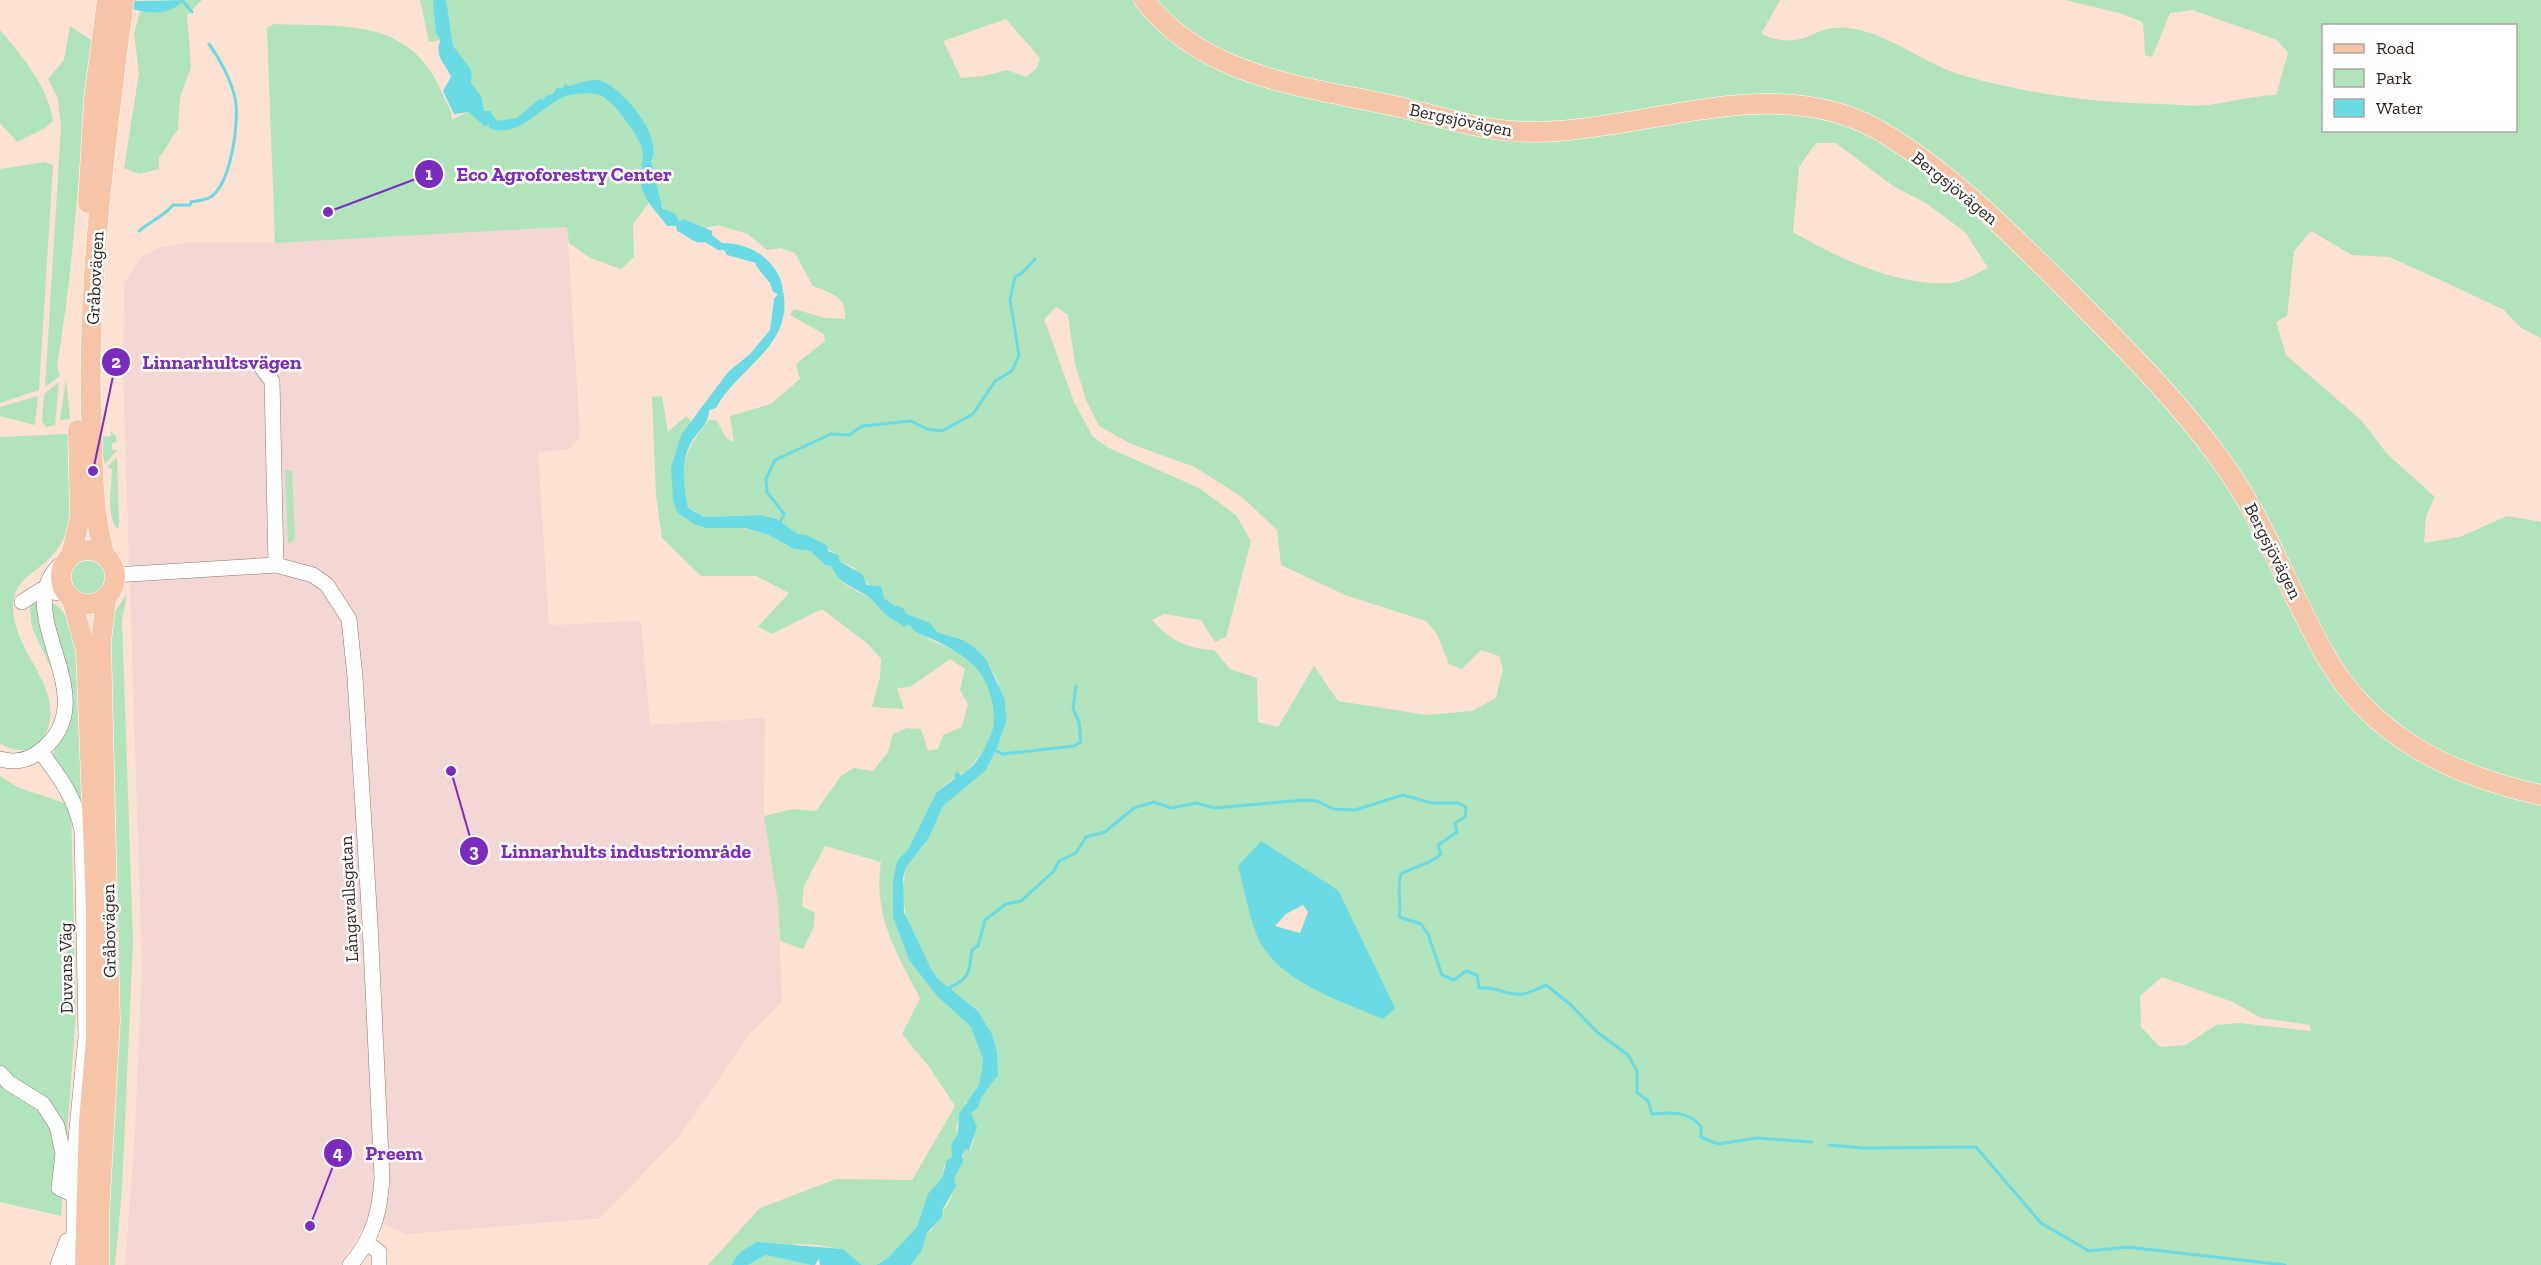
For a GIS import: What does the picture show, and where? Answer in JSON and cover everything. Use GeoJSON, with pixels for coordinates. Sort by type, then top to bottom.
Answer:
{"type":"FeatureCollection","features":[{"type":"Feature","properties":{"kind":"main road","name":"Gråbovägen"},"geometry":{"type":"LineString","coordinates":[[99,1265],[99,1215],[110,1021],[101,642],[106,597],[113,587],[115,575],[112,564],[105,556],[98,531],[90,405],[107,0]]}},
{"type":"Feature","properties":{"kind":"main road","name":"Gråbovägen"},"geometry":{"type":"LineString","coordinates":[[85,1265],[88,1121],[96,1041],[96,907],[86,651],[69,597],[60,577],[69,558],[80,517],[77,368],[103,97],[124,0]]}},
{"type":"Feature","properties":{"kind":"main road","name":"Bergsjövägen"},"geometry":{"type":"LineString","coordinates":[[1144,0],[1161,21],[1187,42],[1240,70],[1289,84],[1399,107],[1494,131],[1524,133],[1577,130],[1732,106],[1778,103],[1827,109],[1877,129],[1937,172],[2022,245],[2141,365],[2188,418],[2246,497],[2273,546],[2323,653],[2368,713],[2405,743],[2442,764],[2480,779],[2541,795]]}},
{"type":"Feature","properties":{"kind":"main road"},"geometry":{"type":"LineString","coordinates":[[69,558],[88,550],[105,556]]}},
{"type":"Feature","properties":{"kind":"main road"},"geometry":{"type":"LineString","coordinates":[[69,597],[87,605],[106,597]]}},
{"type":"Feature","properties":{"kind":"street"},"geometry":{"type":"LineString","coordinates":[[262,368],[272,381],[276,565]]}},
{"type":"Feature","properties":{"kind":"street"},"geometry":{"type":"LineString","coordinates":[[69,558],[36,577],[24,592],[20,612],[41,590],[69,597]]}},
{"type":"Feature","properties":{"kind":"street","name":"Långavallsgatan"},"geometry":{"type":"LineString","coordinates":[[115,575],[276,565],[313,575],[327,585],[349,619],[370,924],[382,1178],[381,1205],[367,1243],[350,1265]]}},
{"type":"Feature","properties":{"kind":"street"},"geometry":{"type":"LineString","coordinates":[[0,759],[24,760],[40,752],[56,733],[59,717],[55,693],[44,675]]}},
{"type":"Feature","properties":{"kind":"street","name":"Duvans Väg"},"geometry":{"type":"LineString","coordinates":[[40,752],[69,791],[78,811],[82,831],[86,1037],[74,1159],[74,1265]]}},
{"type":"Feature","properties":{"kind":"street"},"geometry":{"type":"LineString","coordinates":[[0,1073],[9,1083],[43,1104],[57,1126],[63,1154],[59,1188],[74,1195]]}},
{"type":"Feature","properties":{"kind":"street"},"geometry":{"type":"LineString","coordinates":[[58,1265],[67,1242],[73,1240]]}},
{"type":"Feature","properties":{"kind":"street"},"geometry":{"type":"LineString","coordinates":[[367,1243],[379,1252],[379,1265]]}},
{"type":"Feature","properties":{"kind":"shaded area"},"geometry":{"type":"Polygon","coordinates":[[[567,227],[580,436],[570,449],[538,452],[549,625],[641,621],[650,725],[765,718],[764,816],[778,902],[782,1001],[749,1034],[679,1137],[600,1218],[406,1234],[369,1218],[340,1265],[125,1265],[135,1132],[142,964],[123,374],[124,283],[141,257],[159,248],[188,243],[275,243],[567,227]]]}},
{"type":"Feature","properties":{"kind":"green space"},"geometry":{"type":"Polygon","coordinates":[[[184,0],[202,0],[187,15],[191,67],[180,97],[178,129],[159,158],[159,169],[139,174],[124,168],[139,73],[134,33],[140,12],[162,12],[184,0]]]}},
{"type":"Feature","properties":{"kind":"green space"},"geometry":{"type":"Polygon","coordinates":[[[420,0],[1780,0],[1761,34],[1789,41],[1825,30],[1848,28],[1879,36],[1950,71],[2013,88],[2085,99],[2196,106],[2276,95],[2288,53],[2277,40],[2192,10],[2170,13],[2152,57],[2145,55],[2143,22],[2119,13],[2065,0],[2541,0],[2541,338],[2521,328],[2504,310],[2447,283],[2389,257],[2352,255],[2311,231],[2294,251],[2287,316],[2276,322],[2286,355],[2362,421],[2387,454],[2435,497],[2426,516],[2424,543],[2460,537],[2507,516],[2541,522],[2541,1265],[911,1265],[922,1250],[927,1233],[931,1231],[949,1202],[954,1190],[954,1177],[966,1149],[970,1151],[974,1140],[971,1113],[978,1108],[981,1098],[998,1075],[997,1052],[992,1034],[978,1011],[938,979],[931,969],[908,926],[902,893],[906,867],[912,856],[922,848],[943,806],[985,770],[996,750],[999,684],[986,659],[974,647],[963,640],[937,632],[929,623],[907,614],[902,607],[893,605],[884,598],[877,585],[871,587],[853,567],[839,561],[839,555],[798,534],[777,519],[761,515],[704,517],[688,508],[684,482],[685,461],[693,441],[709,420],[717,421],[726,438],[734,442],[730,416],[771,404],[800,379],[796,364],[825,341],[824,334],[790,315],[794,309],[825,318],[845,319],[843,306],[837,297],[813,286],[795,253],[780,248],[767,250],[748,234],[718,225],[705,228],[684,219],[679,221],[660,205],[657,192],[633,224],[634,257],[621,269],[590,258],[569,243],[567,227],[275,243],[267,28],[273,24],[322,25],[368,30],[389,37],[408,48],[425,64],[439,86],[449,107],[452,120],[481,105],[471,83],[472,73],[453,46],[452,38],[429,42],[420,0]],[[1006,19],[943,41],[961,78],[984,76],[1007,70],[1026,77],[1037,68],[1040,58],[1006,19]],[[1816,143],[1799,167],[1793,232],[1828,251],[1889,275],[1930,283],[1955,282],[1988,268],[1965,232],[1926,203],[1893,186],[1836,143],[1816,143]],[[1056,307],[1044,319],[1074,402],[1093,437],[1109,448],[1199,488],[1236,515],[1251,541],[1226,637],[1215,642],[1201,620],[1164,614],[1152,620],[1172,638],[1188,646],[1214,650],[1230,669],[1257,678],[1258,722],[1278,727],[1314,666],[1338,701],[1427,715],[1472,711],[1496,698],[1503,669],[1499,656],[1481,650],[1462,669],[1449,664],[1437,634],[1426,621],[1345,595],[1281,565],[1277,530],[1243,498],[1195,467],[1131,444],[1099,426],[1086,400],[1075,364],[1068,315],[1056,307]],[[1261,841],[1277,964],[1383,1019],[1261,841]],[[2162,977],[2140,996],[2141,1027],[2160,1047],[2186,1045],[2216,1025],[2239,1023],[2311,1031],[2310,1025],[2261,1018],[2233,1002],[2162,977]]]}},
{"type":"Feature","properties":{"kind":"green space"},"geometry":{"type":"Polygon","coordinates":[[[70,26],[91,40],[73,245],[57,366],[60,376],[45,387],[61,127],[58,99],[48,79],[64,60],[70,26]]]}},
{"type":"Feature","properties":{"kind":"green space"},"geometry":{"type":"Polygon","coordinates":[[[0,30],[40,83],[53,121],[45,128],[17,142],[0,123],[0,30]]]}},
{"type":"Feature","properties":{"kind":"green space"},"geometry":{"type":"Polygon","coordinates":[[[44,162],[53,165],[39,390],[0,403],[0,169],[44,162]]]}},
{"type":"Feature","properties":{"kind":"green space"},"geometry":{"type":"Polygon","coordinates":[[[66,379],[70,419],[60,420],[66,379]]]}},
{"type":"Feature","properties":{"kind":"green space"},"geometry":{"type":"Polygon","coordinates":[[[59,382],[55,425],[46,427],[42,421],[44,394],[59,382]]]}},
{"type":"Feature","properties":{"kind":"green space"},"geometry":{"type":"Polygon","coordinates":[[[38,396],[35,425],[0,416],[0,407],[38,396]]]}},
{"type":"Feature","properties":{"kind":"green space"},"geometry":{"type":"Polygon","coordinates":[[[662,396],[668,432],[686,416],[691,421],[679,445],[674,465],[677,512],[769,535],[794,549],[810,551],[825,565],[831,566],[833,573],[846,585],[871,599],[887,616],[909,624],[930,640],[958,651],[970,660],[981,672],[989,688],[994,712],[994,727],[985,749],[967,771],[957,775],[936,793],[909,848],[897,861],[893,880],[893,917],[909,960],[937,996],[971,1027],[983,1059],[979,1085],[970,1101],[966,1102],[956,1127],[958,1134],[951,1144],[952,1157],[944,1166],[942,1179],[932,1191],[918,1227],[888,1258],[876,1265],[862,1265],[843,1249],[798,1244],[740,1252],[731,1265],[708,1265],[760,1208],[836,1179],[912,1180],[955,1106],[930,1068],[902,1034],[920,998],[895,949],[883,917],[879,881],[881,862],[825,846],[804,886],[802,906],[815,913],[813,929],[803,949],[780,941],[778,902],[764,816],[794,809],[816,811],[841,776],[854,768],[873,771],[888,752],[893,734],[907,728],[921,729],[928,751],[938,749],[943,735],[962,727],[968,704],[960,690],[965,669],[950,659],[910,687],[897,688],[904,709],[872,707],[880,677],[881,659],[868,644],[822,609],[772,634],[758,627],[789,593],[756,576],[701,576],[662,538],[656,496],[652,397],[662,396]]]}},
{"type":"Feature","properties":{"kind":"green space"},"geometry":{"type":"Polygon","coordinates":[[[111,431],[116,436],[117,442],[112,443],[112,450],[117,450],[105,464],[99,437],[111,436],[111,431]]]}},
{"type":"Feature","properties":{"kind":"green space"},"geometry":{"type":"Polygon","coordinates":[[[68,434],[74,479],[70,525],[54,553],[21,583],[14,599],[16,625],[21,641],[45,686],[50,717],[46,733],[40,743],[30,749],[18,750],[0,743],[0,437],[68,434]]]}},
{"type":"Feature","properties":{"kind":"green space"},"geometry":{"type":"Polygon","coordinates":[[[117,457],[118,530],[110,509],[112,469],[107,467],[117,457]]]}},
{"type":"Feature","properties":{"kind":"green space"},"geometry":{"type":"Polygon","coordinates":[[[285,469],[292,471],[295,539],[288,544],[285,469]]]}},
{"type":"Feature","properties":{"kind":"green space"},"geometry":{"type":"Polygon","coordinates":[[[87,559],[100,565],[106,578],[100,591],[87,597],[74,591],[68,578],[74,565],[87,559]]]}},
{"type":"Feature","properties":{"kind":"green space"},"geometry":{"type":"Polygon","coordinates":[[[127,594],[122,620],[133,941],[122,1189],[115,1265],[106,1265],[118,956],[107,658],[112,616],[127,594]]]}},
{"type":"Feature","properties":{"kind":"green space"},"geometry":{"type":"Polygon","coordinates":[[[36,598],[46,600],[61,609],[69,623],[78,650],[85,810],[76,791],[53,757],[61,736],[60,687],[32,628],[30,608],[36,598]]]}},
{"type":"Feature","properties":{"kind":"green space"},"geometry":{"type":"Polygon","coordinates":[[[0,776],[19,788],[71,805],[76,1012],[61,1216],[0,1202],[0,776]]]}},
{"type":"Feature","properties":{"kind":"green space"},"geometry":{"type":"Polygon","coordinates":[[[766,1255],[811,1265],[748,1265],[766,1255]]]}},
{"type":"Feature","properties":{"kind":"water"},"geometry":{"type":"Polygon","coordinates":[[[133,0],[184,0],[164,12],[149,12],[126,7],[133,0]]]}},
{"type":"Feature","properties":{"kind":"water"},"geometry":{"type":"Polygon","coordinates":[[[433,0],[446,0],[453,46],[472,73],[471,83],[481,96],[484,111],[490,111],[497,121],[517,118],[539,99],[543,100],[546,96],[553,94],[557,87],[562,89],[565,84],[570,86],[593,80],[606,83],[628,100],[652,139],[654,151],[651,161],[662,208],[675,214],[679,221],[684,219],[712,231],[712,235],[722,243],[751,249],[764,257],[776,271],[784,298],[784,315],[779,331],[760,357],[725,394],[716,408],[709,410],[705,424],[694,438],[685,459],[685,492],[688,508],[704,517],[761,515],[777,519],[798,534],[806,535],[827,545],[828,551],[839,555],[839,561],[862,574],[867,585],[881,586],[884,598],[893,605],[902,607],[907,614],[930,623],[937,632],[963,640],[974,647],[986,659],[1005,700],[1006,722],[996,750],[985,771],[943,806],[928,839],[906,867],[903,878],[904,912],[931,969],[938,979],[978,1011],[992,1034],[997,1052],[998,1075],[981,1098],[978,1108],[971,1113],[977,1127],[969,1151],[966,1149],[962,1156],[963,1162],[954,1178],[956,1186],[943,1209],[942,1217],[927,1233],[922,1250],[911,1265],[876,1265],[888,1258],[917,1227],[928,1194],[942,1178],[947,1160],[952,1157],[951,1144],[958,1134],[959,1114],[979,1085],[983,1059],[971,1027],[937,996],[909,960],[893,917],[893,880],[897,861],[909,848],[936,793],[954,779],[956,771],[961,775],[971,767],[986,746],[993,730],[994,720],[987,685],[982,675],[965,658],[945,645],[917,632],[909,624],[904,627],[889,617],[870,598],[837,577],[831,566],[825,565],[810,551],[794,549],[769,535],[744,528],[706,528],[694,524],[677,512],[673,500],[671,468],[681,435],[728,372],[750,354],[770,330],[774,299],[778,294],[773,292],[770,283],[756,263],[727,255],[724,250],[718,250],[705,242],[701,243],[691,239],[677,231],[676,226],[667,226],[642,189],[643,153],[640,143],[619,111],[602,96],[584,93],[566,96],[520,126],[510,129],[500,130],[489,128],[489,125],[484,126],[469,112],[454,114],[443,91],[451,77],[439,55],[441,39],[436,33],[433,0]]]}},
{"type":"Feature","properties":{"kind":"water"},"geometry":{"type":"Polygon","coordinates":[[[1261,841],[1338,890],[1395,1008],[1383,1019],[1329,997],[1293,977],[1278,964],[1265,950],[1256,933],[1238,866],[1261,841]],[[1303,905],[1286,914],[1275,926],[1300,933],[1308,912],[1303,905]]]}},
{"type":"Feature","properties":{"kind":"water"},"geometry":{"type":"Polygon","coordinates":[[[757,1242],[843,1249],[862,1265],[820,1265],[819,1259],[815,1265],[811,1265],[766,1255],[748,1265],[731,1265],[740,1252],[757,1242]]]}},
{"type":"Feature","properties":{"kind":"waterway"},"geometry":{"type":"LineString","coordinates":[[182,0],[192,12]]}},
{"type":"Feature","properties":{"kind":"waterway"},"geometry":{"type":"LineString","coordinates":[[139,231],[173,205],[190,205],[191,202],[209,198],[223,181],[235,137],[235,98],[225,70],[209,44]]}},
{"type":"Feature","properties":{"kind":"waterway"},"geometry":{"type":"LineString","coordinates":[[780,523],[784,514],[767,492],[766,479],[775,460],[831,434],[849,435],[862,426],[911,421],[927,429],[942,431],[973,414],[995,381],[1012,371],[1019,355],[1010,300],[1015,277],[1035,259]]}},
{"type":"Feature","properties":{"kind":"waterway"},"geometry":{"type":"LineString","coordinates":[[994,750],[1003,754],[1074,746],[1081,742],[1079,722],[1073,709],[1076,686]]}},
{"type":"Feature","properties":{"kind":"waterway"},"geometry":{"type":"LineString","coordinates":[[950,992],[950,987],[962,981],[968,973],[972,950],[978,946],[985,920],[1006,904],[1021,901],[1054,871],[1059,861],[1076,853],[1086,837],[1105,832],[1134,808],[1154,802],[1171,808],[1196,803],[1215,808],[1304,800],[1317,801],[1333,809],[1355,810],[1403,795],[1432,803],[1458,803],[1466,807],[1465,817],[1455,823],[1457,832],[1438,845],[1441,854],[1437,858],[1401,874],[1399,885],[1399,917],[1421,924],[1428,934],[1442,975],[1454,980],[1466,971],[1477,975],[1479,988],[1491,988],[1511,994],[1529,993],[1546,985],[1570,1004],[1597,1032],[1628,1055],[1637,1071],[1637,1092],[1648,1101],[1652,1114],[1685,1115],[1701,1126],[1701,1137],[1718,1144],[1757,1138],[1812,1142]]}},
{"type":"Feature","properties":{"kind":"waterway"},"geometry":{"type":"LineString","coordinates":[[1829,1145],[1863,1148],[1976,1147],[2041,1223],[2089,1251],[2127,1247],[2285,1265]]}},
{"type":"Feature","properties":{"kind":"place","name":"Eco Agroforestry Center"},"geometry":{"type":"Point","coordinates":[328,212]}},
{"type":"Feature","properties":{"kind":"place","name":"Linnarhultsvägen"},"geometry":{"type":"Point","coordinates":[93,471]}},
{"type":"Feature","properties":{"kind":"place","name":"Linnarhults industriområde"},"geometry":{"type":"Point","coordinates":[451,771]}},
{"type":"Feature","properties":{"kind":"place","name":"Preem"},"geometry":{"type":"Point","coordinates":[310,1226]}}]}
